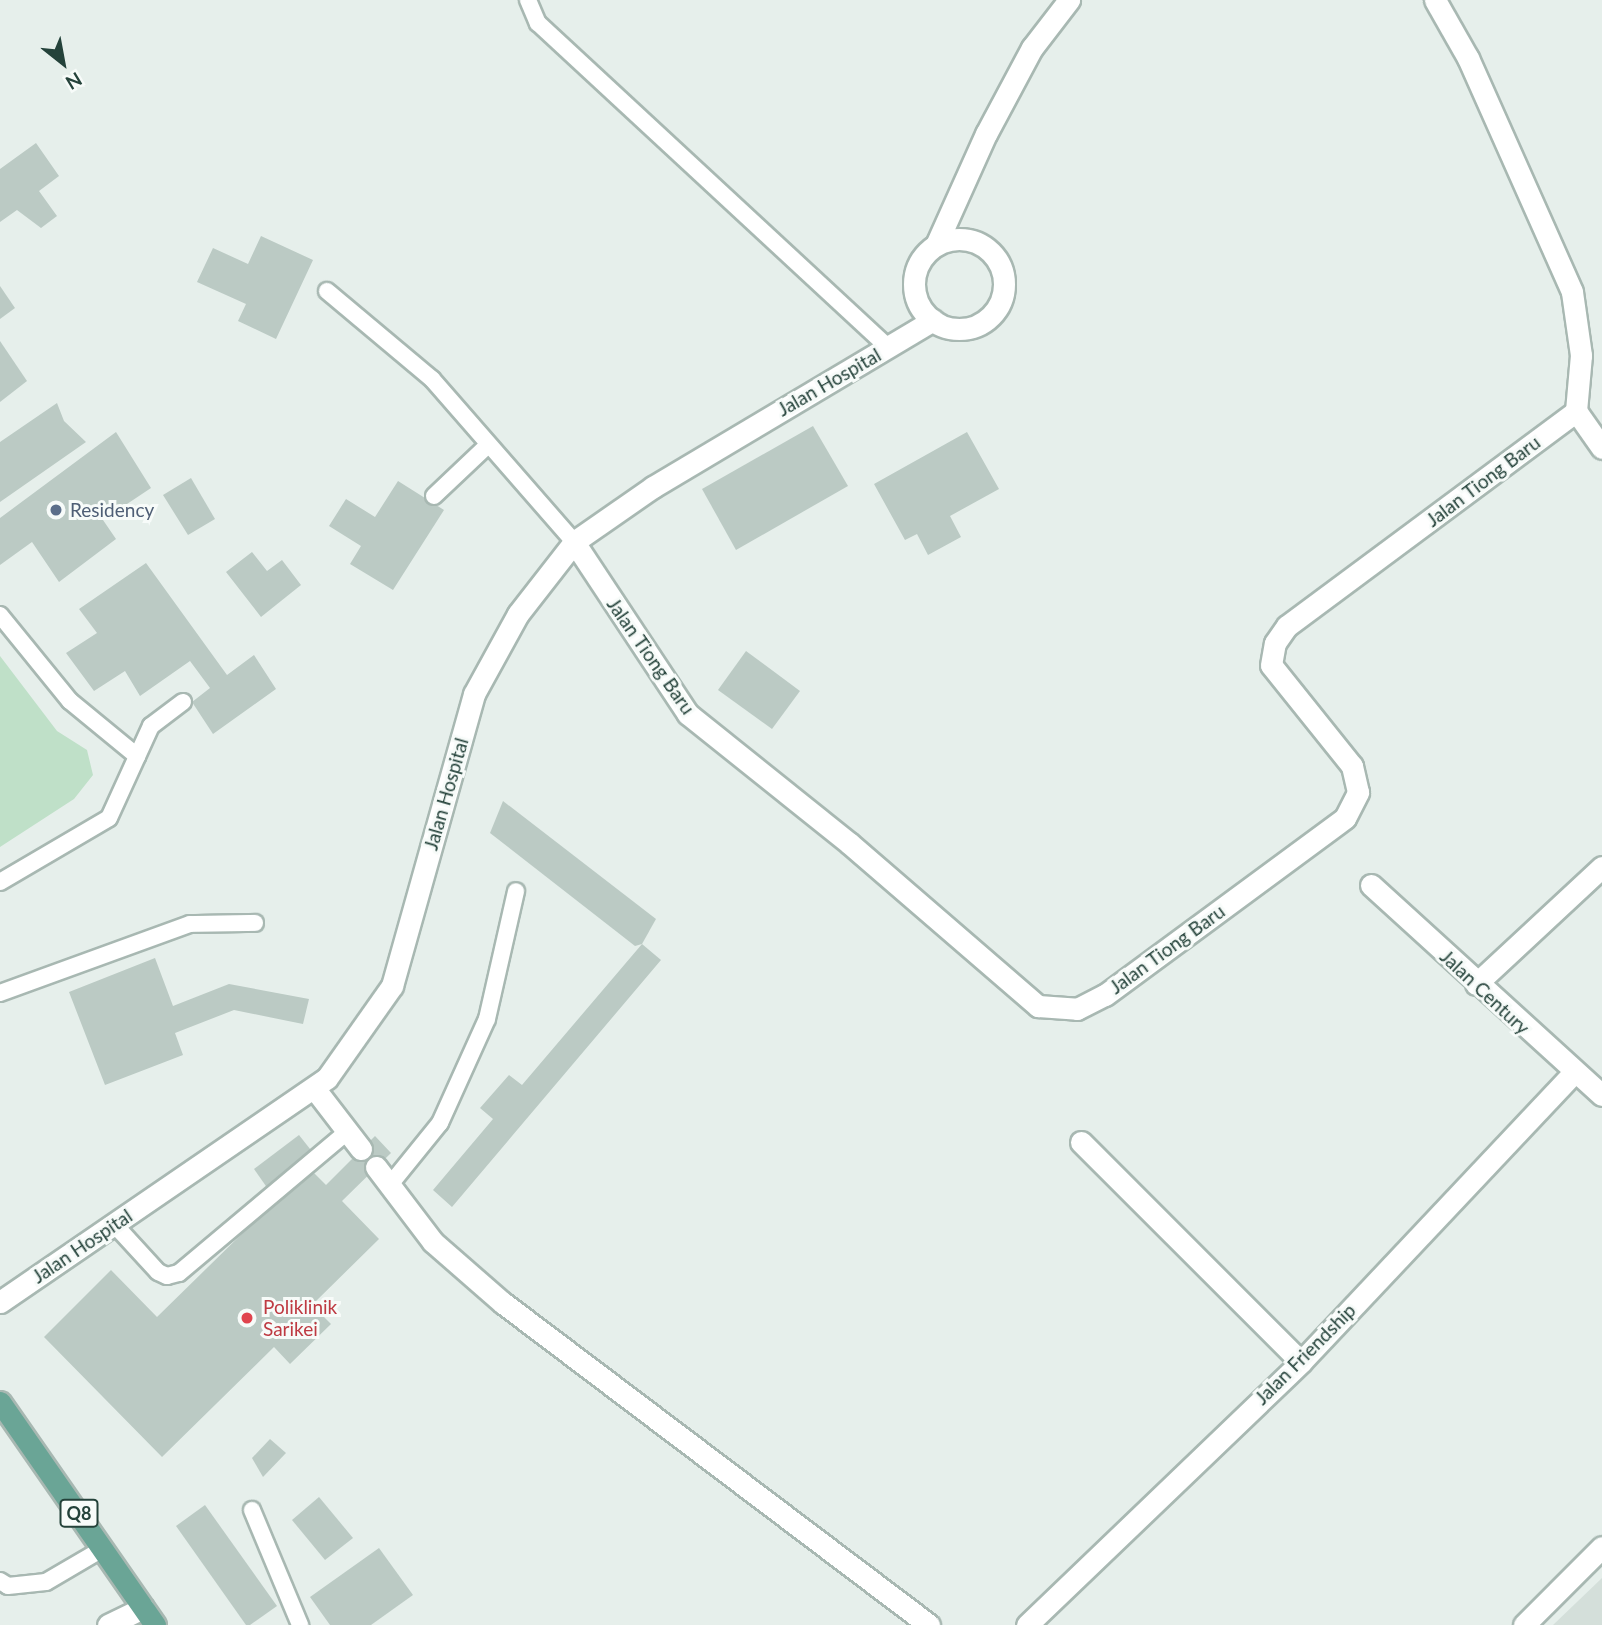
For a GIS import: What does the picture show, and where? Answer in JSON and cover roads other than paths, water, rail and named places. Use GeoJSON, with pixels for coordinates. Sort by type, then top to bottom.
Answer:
{"type":"FeatureCollection","features":[{"type":"Feature","properties":{"kind":"main road","name":"Q8"},"geometry":{"type":"LineString","coordinates":[[0,1402],[104,1548],[149,1617]]}},
{"type":"Feature","properties":{"kind":"street"},"geometry":{"type":"LineString","coordinates":[[936,245],[964,239],[985,247],[1000,263],[1003,292],[998,306],[975,325],[946,327],[933,320],[922,310],[914,282],[921,261],[936,245],[1032,48],[1069,0]]}},
{"type":"Feature","properties":{"kind":"street"},"geometry":{"type":"LineString","coordinates":[[1436,0],[1468,58],[1572,292],[1581,355],[1577,407],[1602,448]]}},
{"type":"Feature","properties":{"kind":"street","name":"Jalan Hospital"},"geometry":{"type":"LineString","coordinates":[[0,1302],[327,1078],[392,986],[474,694],[518,614],[574,541],[653,487],[933,320]]}},
{"type":"Feature","properties":{"kind":"street","name":"Jalan Tiong Baru"},"geometry":{"type":"LineString","coordinates":[[574,541],[688,713],[849,843],[1038,1006],[1077,1009],[1105,995],[1345,818],[1358,792],[1352,766],[1271,665],[1275,643],[1287,626],[1577,407]]}},
{"type":"Feature","properties":{"kind":"street"},"geometry":{"type":"LineString","coordinates":[[1476,984],[1602,867]]}},
{"type":"Feature","properties":{"kind":"street","name":"Jalan Century"},"geometry":{"type":"LineString","coordinates":[[1371,886],[1573,1073],[1602,1095]]}},
{"type":"Feature","properties":{"kind":"street","name":"Jalan Friendship"},"geometry":{"type":"LineString","coordinates":[[1027,1625],[1301,1362],[1573,1073]]}},
{"type":"Feature","properties":{"kind":"street"},"geometry":{"type":"LineString","coordinates":[[314,1088],[361,1149]]}},
{"type":"Feature","properties":{"kind":"street"},"geometry":{"type":"LineString","coordinates":[[1081,1142],[1301,1362]]}},
{"type":"Feature","properties":{"kind":"street"},"geometry":{"type":"LineString","coordinates":[[376,1167],[433,1242],[503,1303],[929,1625]]}},
{"type":"Feature","properties":{"kind":"street"},"geometry":{"type":"LineString","coordinates":[[1524,1625],[1602,1548]]}},
{"type":"Feature","properties":{"kind":"street"},"geometry":{"type":"LineString","coordinates":[[108,1625],[149,1617]]}},
{"type":"Feature","properties":{"kind":"lane"},"geometry":{"type":"LineString","coordinates":[[528,0],[538,23],[888,347]]}},
{"type":"Feature","properties":{"kind":"lane"},"geometry":{"type":"LineString","coordinates":[[327,291],[432,379],[574,541]]}},
{"type":"Feature","properties":{"kind":"lane"},"geometry":{"type":"LineString","coordinates":[[434,496],[488,445]]}},
{"type":"Feature","properties":{"kind":"lane"},"geometry":{"type":"LineString","coordinates":[[0,615],[70,701],[137,755]]}},
{"type":"Feature","properties":{"kind":"lane"},"geometry":{"type":"LineString","coordinates":[[0,882],[109,818],[130,780],[137,755],[151,726],[183,702]]}},
{"type":"Feature","properties":{"kind":"lane"},"geometry":{"type":"LineString","coordinates":[[389,1186],[440,1123],[487,1019],[516,891]]}},
{"type":"Feature","properties":{"kind":"lane"},"geometry":{"type":"LineString","coordinates":[[0,993],[190,924],[255,923]]}},
{"type":"Feature","properties":{"kind":"lane"},"geometry":{"type":"LineString","coordinates":[[114,1224],[158,1272],[167,1276],[179,1273],[347,1132]]}},
{"type":"Feature","properties":{"kind":"lane"},"geometry":{"type":"LineString","coordinates":[[252,1510],[300,1625]]}},
{"type":"Feature","properties":{"kind":"lane"},"geometry":{"type":"LineString","coordinates":[[0,1581],[8,1586],[46,1582],[104,1548]]}},
{"type":"Feature","properties":{"kind":"place","name":"Residency"},"geometry":{"type":"Point","coordinates":[56,510]}},
{"type":"Feature","properties":{"kind":"place","name":"Poliklinik Sarikei"},"geometry":{"type":"Point","coordinates":[247,1318]}}]}
